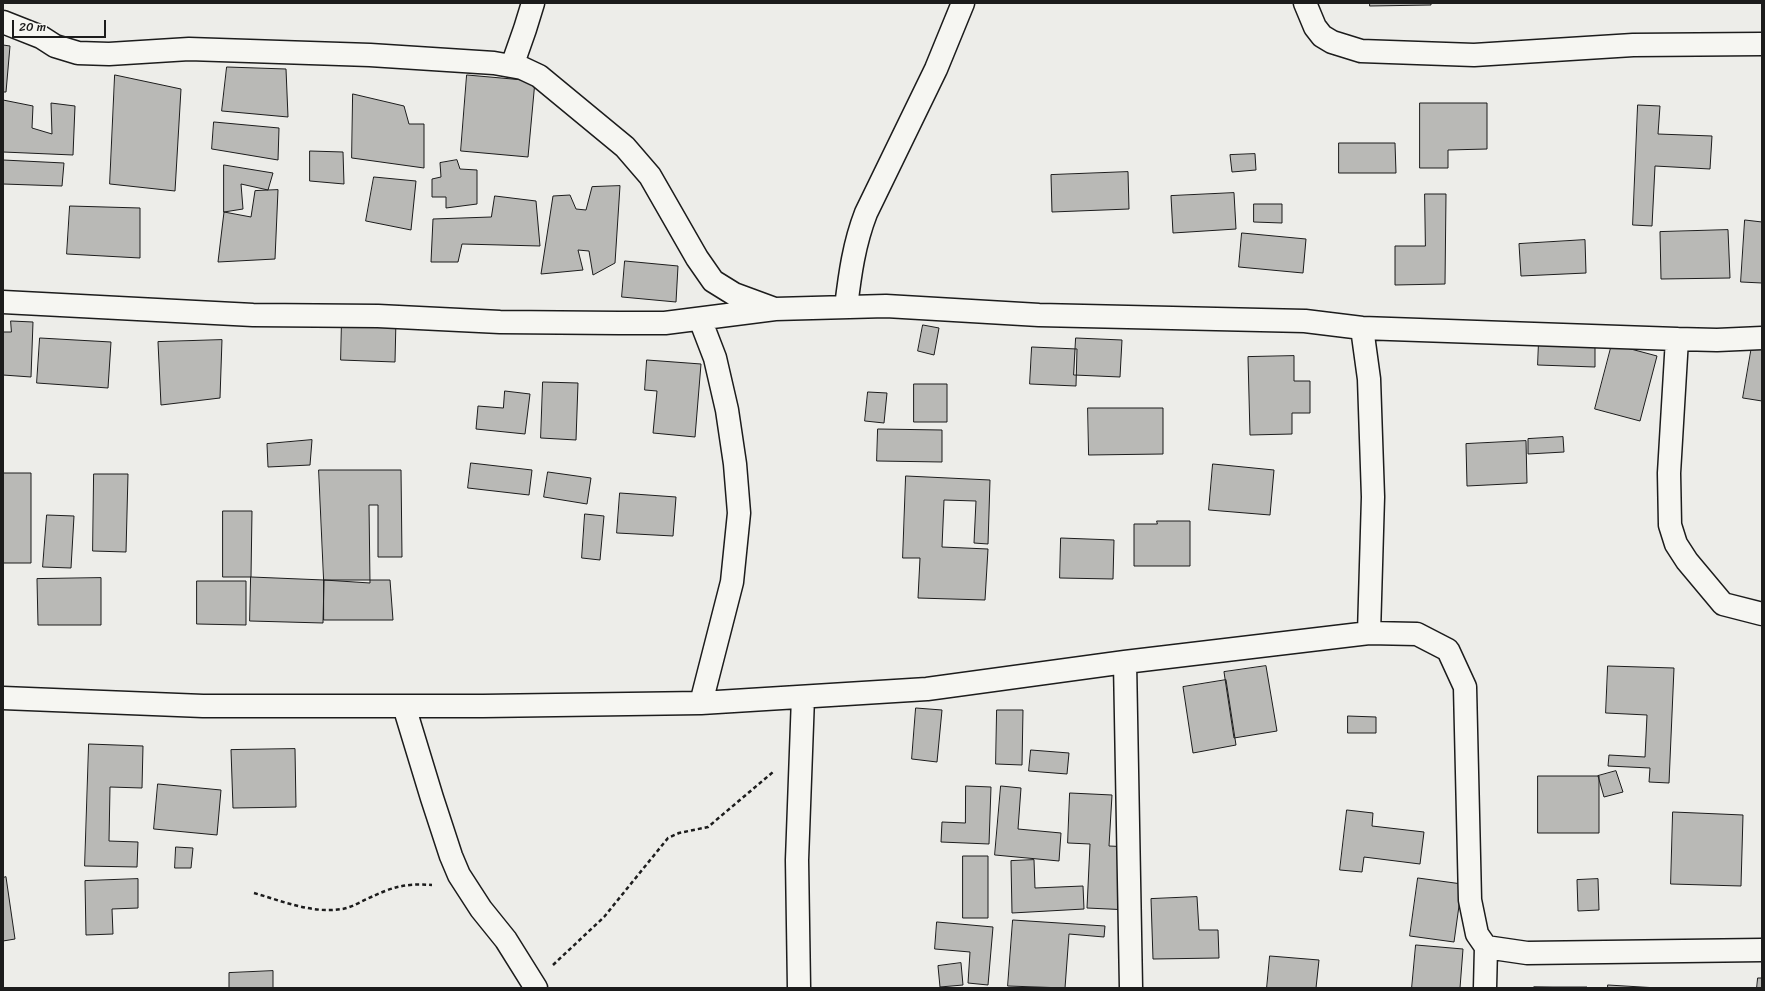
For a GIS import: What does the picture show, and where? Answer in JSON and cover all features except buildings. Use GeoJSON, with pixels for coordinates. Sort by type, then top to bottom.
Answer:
{"type":"FeatureCollection","features":[{"type":"Feature","properties":{"kind":"street"},"geometry":{"type":"LineString","coordinates":[[512,66],[533,3]]}},
{"type":"Feature","properties":{"kind":"street"},"geometry":{"type":"LineString","coordinates":[[846,307],[852,255],[861,226],[936,68],[963,3]]}},
{"type":"Feature","properties":{"kind":"street"},"geometry":{"type":"LineString","coordinates":[[1305,3],[1315,27],[1322,36],[1332,42],[1361,51],[1474,55],[1633,45],[1762,44]]}},
{"type":"Feature","properties":{"kind":"street"},"geometry":{"type":"LineString","coordinates":[[3,22],[41,37],[55,46],[78,53],[109,54],[189,49],[377,56],[512,66],[530,71],[539,76],[625,147],[650,176],[697,258],[713,281],[734,294],[775,309]]}},
{"type":"Feature","properties":{"kind":"street"},"geometry":{"type":"LineString","coordinates":[[3,302],[253,315],[378,316],[500,322],[619,323],[665,323],[775,309],[846,307],[933,308],[1039,315],[1305,321],[1362,328],[1677,340],[1762,338]]}},
{"type":"Feature","properties":{"kind":"street"},"geometry":{"type":"LineString","coordinates":[[700,319],[715,358],[727,410],[736,464],[739,513],[732,582],[700,703]]}},
{"type":"Feature","properties":{"kind":"street"},"geometry":{"type":"LineString","coordinates":[[1362,328],[1369,378],[1373,497],[1369,633]]}},
{"type":"Feature","properties":{"kind":"street"},"geometry":{"type":"LineString","coordinates":[[1677,340],[1670,459],[1670,525],[1676,544],[1687,561],[1723,604],[1762,614]]}},
{"type":"Feature","properties":{"kind":"street"},"geometry":{"type":"LineString","coordinates":[[3,698],[203,706],[404,706],[700,703],[927,689],[1125,662],[1369,633],[1417,634],[1448,650],[1465,687],[1470,900],[1477,934],[1486,947],[1485,988]]}},
{"type":"Feature","properties":{"kind":"street"},"geometry":{"type":"LineString","coordinates":[[1125,662],[1131,988]]}},
{"type":"Feature","properties":{"kind":"street"},"geometry":{"type":"LineString","coordinates":[[799,988],[796,860],[803,697]]}},
{"type":"Feature","properties":{"kind":"street"},"geometry":{"type":"LineString","coordinates":[[404,706],[450,856],[459,875],[481,909],[506,940],[535,986]]}},
{"type":"Feature","properties":{"kind":"street"},"geometry":{"type":"LineString","coordinates":[[1486,947],[1527,953],[1762,950]]}},
{"type":"Feature","properties":{"kind":"path"},"geometry":{"type":"LineString","coordinates":[[535,986],[604,917],[668,838],[679,833],[708,827],[801,749]]}},
{"type":"Feature","properties":{"kind":"path"},"geometry":{"type":"LineString","coordinates":[[254,893],[290,904],[321,910],[336,910],[343,909],[381,892],[413,883],[468,887]]}}]}
